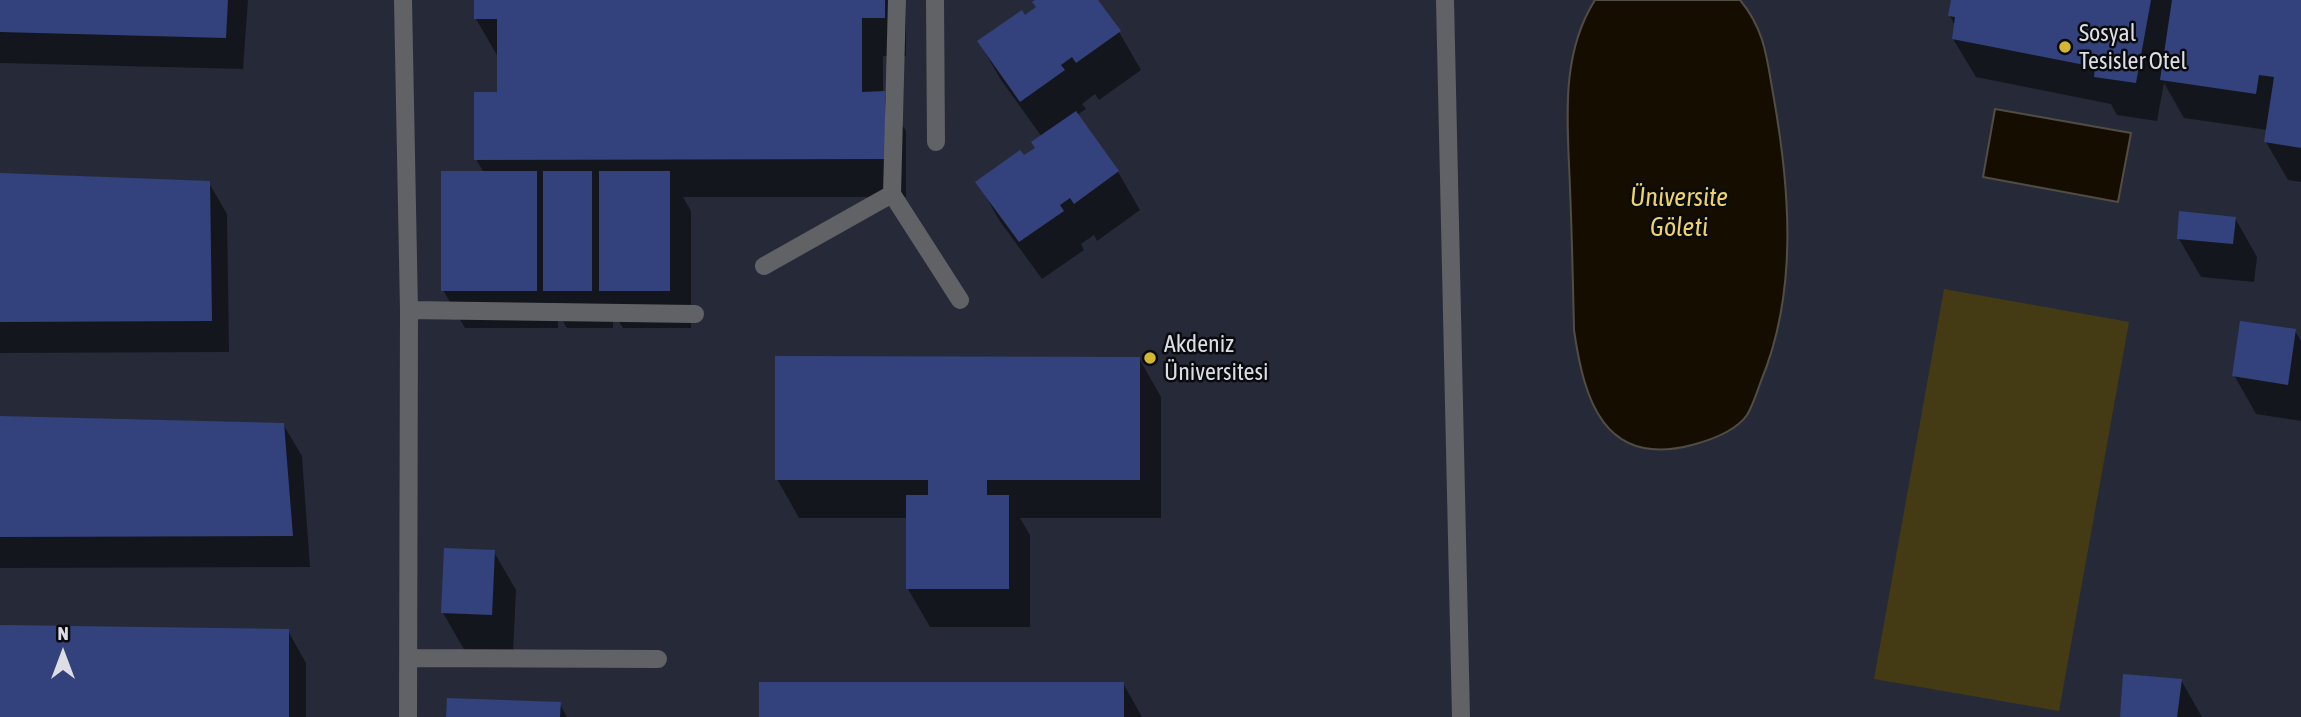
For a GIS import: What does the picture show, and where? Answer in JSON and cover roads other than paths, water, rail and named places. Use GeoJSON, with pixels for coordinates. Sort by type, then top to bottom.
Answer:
{"type":"FeatureCollection","features":[{"type":"Feature","properties":{"kind":"lane"},"geometry":{"type":"LineString","coordinates":[[403,0],[409,310],[408,717]]}},
{"type":"Feature","properties":{"kind":"lane"},"geometry":{"type":"LineString","coordinates":[[897,0],[892,194],[960,300]]}},
{"type":"Feature","properties":{"kind":"lane"},"geometry":{"type":"LineString","coordinates":[[935,0],[936,142]]}},
{"type":"Feature","properties":{"kind":"lane"},"geometry":{"type":"LineString","coordinates":[[1445,0],[1461,717]]}},
{"type":"Feature","properties":{"kind":"lane"},"geometry":{"type":"LineString","coordinates":[[764,266],[892,194]]}},
{"type":"Feature","properties":{"kind":"lane"},"geometry":{"type":"LineString","coordinates":[[409,310],[695,314]]}},
{"type":"Feature","properties":{"kind":"lane"},"geometry":{"type":"LineString","coordinates":[[408,658],[658,659]]}},
{"type":"Feature","properties":{"kind":"water","name":"Üniversite Göleti"},"geometry":{"type":"Polygon","coordinates":[[[1595,0],[1740,0],[1755,23],[1767,59],[1780,134],[1787,205],[1786,277],[1781,312],[1773,347],[1747,415],[1729,431],[1692,445],[1662,450],[1638,447],[1619,437],[1604,422],[1593,403],[1578,356],[1574,330],[1568,92],[1576,45],[1595,0]]]}},
{"type":"Feature","properties":{"kind":"water"},"geometry":{"type":"Polygon","coordinates":[[[1995,109],[2131,133],[2118,202],[1983,177],[1995,109]]]}},
{"type":"Feature","properties":{"kind":"place","name":"Sosyal Tesisler Otel"},"geometry":{"type":"Point","coordinates":[2065,47]}},
{"type":"Feature","properties":{"kind":"place","name":"Akdeniz Üniversitesi"},"geometry":{"type":"Point","coordinates":[1150,358]}}]}
